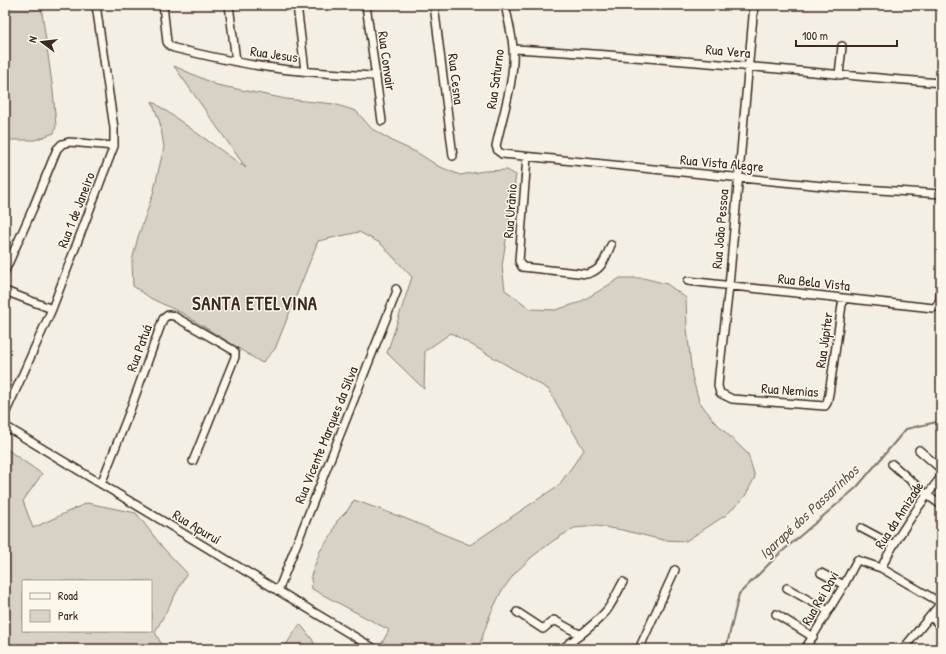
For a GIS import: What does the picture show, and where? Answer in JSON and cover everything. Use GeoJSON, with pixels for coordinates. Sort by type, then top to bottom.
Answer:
{"type":"FeatureCollection","features":[{"type":"Feature","properties":{"kind":"street","name":"Rua 1 de Janeiro"},"geometry":{"type":"LineString","coordinates":[[5,414],[52,309],[114,146],[114,128],[96,5]]}},
{"type":"Feature","properties":{"kind":"street","name":"Rua Jesus"},"geometry":{"type":"LineString","coordinates":[[162,5],[167,42],[174,48],[214,58],[274,68],[376,76]]}},
{"type":"Feature","properties":{"kind":"street"},"geometry":{"type":"LineString","coordinates":[[229,5],[236,61]]}},
{"type":"Feature","properties":{"kind":"street"},"geometry":{"type":"LineString","coordinates":[[297,5],[305,71]]}},
{"type":"Feature","properties":{"kind":"street","name":"Rua Convair"},"geometry":{"type":"LineString","coordinates":[[366,5],[382,121]]}},
{"type":"Feature","properties":{"kind":"street","name":"Rua Cesna"},"geometry":{"type":"LineString","coordinates":[[434,5],[453,156]]}},
{"type":"Feature","properties":{"kind":"street","name":"Rua Saturno"},"geometry":{"type":"LineString","coordinates":[[502,154],[496,146],[509,88],[513,62],[513,49],[505,5]]}},
{"type":"Feature","properties":{"kind":"street","name":"Rua João Pessoa"},"geometry":{"type":"LineString","coordinates":[[732,399],[720,393],[718,386],[729,286],[754,5]]}},
{"type":"Feature","properties":{"kind":"street"},"geometry":{"type":"LineString","coordinates":[[839,75],[842,46]]}},
{"type":"Feature","properties":{"kind":"street","name":"Rua Vera"},"geometry":{"type":"LineString","coordinates":[[513,49],[748,65],[839,75],[941,83]]}},
{"type":"Feature","properties":{"kind":"street"},"geometry":{"type":"LineString","coordinates":[[5,271],[33,208],[56,149],[62,144],[69,142],[114,146]]}},
{"type":"Feature","properties":{"kind":"street","name":"Rua Vista Alegre"},"geometry":{"type":"LineString","coordinates":[[502,154],[860,189],[941,194]]}},
{"type":"Feature","properties":{"kind":"street","name":"Rua Urânio"},"geometry":{"type":"LineString","coordinates":[[527,157],[519,261],[522,267],[587,274],[595,272],[602,266],[611,245]]}},
{"type":"Feature","properties":{"kind":"street","name":"Rua Bela Vista"},"geometry":{"type":"LineString","coordinates":[[688,281],[936,308],[939,305],[941,285]]}},
{"type":"Feature","properties":{"kind":"street","name":"Rua Vicente Marques da Silva"},"geometry":{"type":"LineString","coordinates":[[278,591],[394,299],[397,291],[396,289]]}},
{"type":"Feature","properties":{"kind":"street"},"geometry":{"type":"LineString","coordinates":[[5,291],[52,309]]}},
{"type":"Feature","properties":{"kind":"street","name":"Rua Júpiter"},"geometry":{"type":"LineString","coordinates":[[831,385],[843,298]]}},
{"type":"Feature","properties":{"kind":"street","name":"Rua Patuá"},"geometry":{"type":"LineString","coordinates":[[101,484],[129,413],[163,319],[168,315],[174,316],[233,350],[235,353],[235,357],[193,461]]}},
{"type":"Feature","properties":{"kind":"street","name":"Rua Nemias"},"geometry":{"type":"LineString","coordinates":[[732,399],[825,406],[831,385]]}},
{"type":"Feature","properties":{"kind":"street","name":"Rua Apuruí"},"geometry":{"type":"LineString","coordinates":[[5,426],[375,649]]}},
{"type":"Feature","properties":{"kind":"street"},"geometry":{"type":"LineString","coordinates":[[919,450],[941,469]]}},
{"type":"Feature","properties":{"kind":"street"},"geometry":{"type":"LineString","coordinates":[[892,464],[927,495],[941,505]]}},
{"type":"Feature","properties":{"kind":"street","name":"Rua da Amizade"},"geometry":{"type":"LineString","coordinates":[[881,568],[893,545],[941,477]]}},
{"type":"Feature","properties":{"kind":"street"},"geometry":{"type":"LineString","coordinates":[[861,528],[893,545]]}},
{"type":"Feature","properties":{"kind":"street","name":"Rua Rei Davi"},"geometry":{"type":"LineString","coordinates":[[805,649],[844,585],[857,560],[881,568]]}},
{"type":"Feature","properties":{"kind":"street"},"geometry":{"type":"LineString","coordinates":[[881,568],[941,603],[903,649]]}},
{"type":"Feature","properties":{"kind":"street"},"geometry":{"type":"LineString","coordinates":[[639,649],[675,570]]}},
{"type":"Feature","properties":{"kind":"street"},"geometry":{"type":"LineString","coordinates":[[821,573],[844,585]]}},
{"type":"Feature","properties":{"kind":"street"},"geometry":{"type":"LineString","coordinates":[[562,649],[592,626],[608,609],[623,582]]}},
{"type":"Feature","properties":{"kind":"street"},"geometry":{"type":"LineString","coordinates":[[787,588],[828,611]]}},
{"type":"Feature","properties":{"kind":"street"},"geometry":{"type":"LineString","coordinates":[[517,612],[544,629],[554,620],[581,635]]}},
{"type":"Feature","properties":{"kind":"street"},"geometry":{"type":"LineString","coordinates":[[776,614],[813,637]]}},
{"type":"Feature","properties":{"kind":"street"},"geometry":{"type":"LineString","coordinates":[[930,616],[941,626]]}},
{"type":"Feature","properties":{"kind":"street"},"geometry":{"type":"LineString","coordinates":[[569,643],[576,649]]}},
{"type":"Feature","properties":{"kind":"green space"},"geometry":{"type":"Polygon","coordinates":[[[5,5],[41,5],[53,91],[56,126],[54,133],[35,140],[5,140],[5,5]]]}},
{"type":"Feature","properties":{"kind":"green space"},"geometry":{"type":"Polygon","coordinates":[[[174,66],[217,85],[286,99],[334,104],[356,111],[372,129],[396,143],[418,153],[438,166],[460,175],[484,171],[507,170],[516,175],[502,266],[505,290],[531,309],[555,310],[578,303],[620,278],[643,278],[667,284],[686,298],[687,328],[692,376],[699,401],[714,421],[748,454],[755,477],[744,498],[726,515],[686,541],[663,540],[622,530],[597,526],[574,528],[533,556],[515,573],[501,592],[490,615],[478,649],[393,649],[382,643],[389,630],[312,589],[311,576],[320,551],[332,534],[337,521],[347,511],[354,500],[404,518],[470,545],[559,485],[584,450],[548,389],[451,333],[425,351],[424,389],[387,353],[412,277],[380,243],[359,232],[318,241],[275,349],[262,363],[182,313],[152,299],[133,286],[132,261],[138,237],[153,194],[164,147],[160,123],[152,101],[246,168],[174,66]]]}},
{"type":"Feature","properties":{"kind":"green space"},"geometry":{"type":"Polygon","coordinates":[[[5,448],[42,474],[23,501],[33,528],[87,503],[136,513],[164,549],[187,573],[155,632],[164,649],[5,649],[5,448]]]}},
{"type":"Feature","properties":{"kind":"green space"},"geometry":{"type":"Polygon","coordinates":[[[300,624],[312,639],[317,649],[283,649],[300,624]]]}},
{"type":"Feature","properties":{"kind":"waterway","name":"Igarapé dos Passarinhos"},"geometry":{"type":"LineString","coordinates":[[726,649],[739,594],[778,555],[857,487],[906,429],[941,421]]}},
{"type":"Feature","properties":{"kind":"district","name":"SANTA ETELVINA"},"geometry":{"type":"Point","coordinates":[255,304]}}]}
